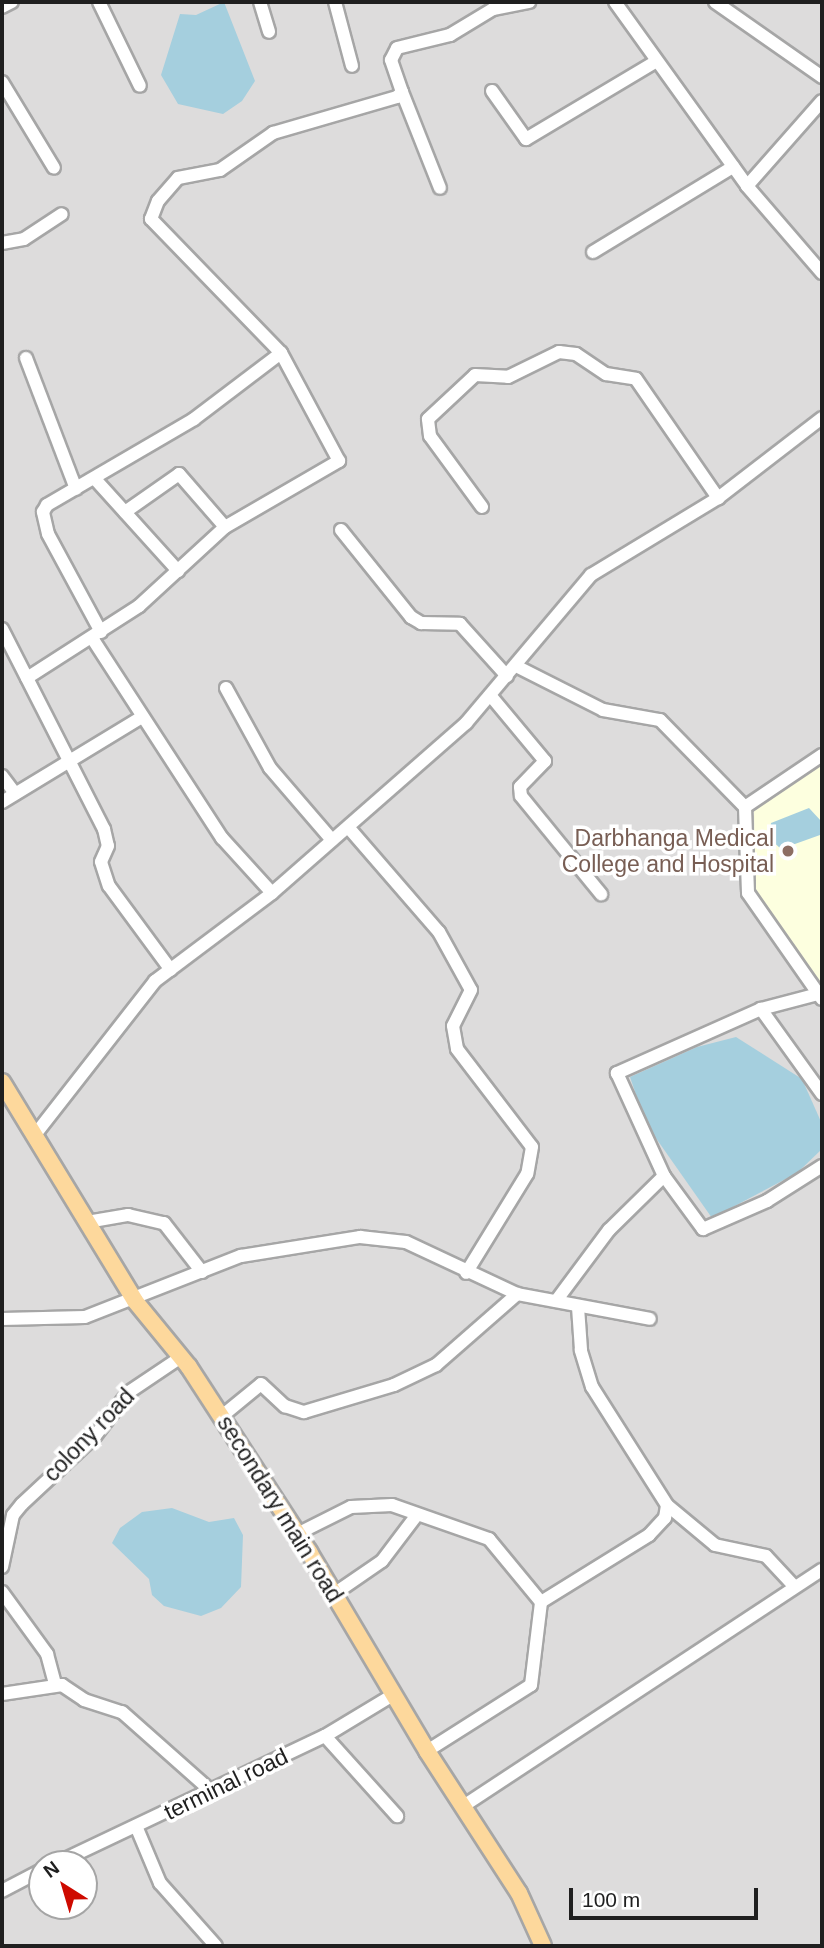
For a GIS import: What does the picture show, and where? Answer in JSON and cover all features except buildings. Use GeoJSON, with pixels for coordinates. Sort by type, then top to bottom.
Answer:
{"type":"FeatureCollection","features":[{"type":"Feature","properties":{"kind":"main road","name":"secondary main road"},"geometry":{"type":"LineString","coordinates":[[2,1082],[135,1301],[181,1357],[297,1534],[427,1751],[519,1893],[543,1946]]}},
{"type":"Feature","properties":{"kind":"street"},"geometry":{"type":"LineString","coordinates":[[2,7],[12,2]]}},
{"type":"Feature","properties":{"kind":"street"},"geometry":{"type":"LineString","coordinates":[[99,2],[140,86]]}},
{"type":"Feature","properties":{"kind":"street"},"geometry":{"type":"LineString","coordinates":[[260,2],[268,32]]}},
{"type":"Feature","properties":{"kind":"street"},"geometry":{"type":"LineString","coordinates":[[335,2],[352,66]]}},
{"type":"Feature","properties":{"kind":"street"},"geometry":{"type":"LineString","coordinates":[[440,188],[391,60],[397,48],[450,35],[493,9],[529,2]]}},
{"type":"Feature","properties":{"kind":"street"},"geometry":{"type":"LineString","coordinates":[[615,2],[655,62],[747,186],[822,273]]}},
{"type":"Feature","properties":{"kind":"street"},"geometry":{"type":"LineString","coordinates":[[715,2],[822,77]]}},
{"type":"Feature","properties":{"kind":"street"},"geometry":{"type":"LineString","coordinates":[[492,91],[526,139],[655,62]]}},
{"type":"Feature","properties":{"kind":"street"},"geometry":{"type":"LineString","coordinates":[[2,82],[54,168]]}},
{"type":"Feature","properties":{"kind":"street"},"geometry":{"type":"LineString","coordinates":[[27,678],[97,635],[178,571],[225,527],[339,461],[281,353],[151,219],[158,201],[178,178],[220,170],[272,133],[391,101],[402,92]]}},
{"type":"Feature","properties":{"kind":"street"},"geometry":{"type":"LineString","coordinates":[[747,186],[822,101]]}},
{"type":"Feature","properties":{"kind":"street"},"geometry":{"type":"LineString","coordinates":[[593,252],[733,166]]}},
{"type":"Feature","properties":{"kind":"street"},"geometry":{"type":"LineString","coordinates":[[2,243],[24,239],[62,214]]}},
{"type":"Feature","properties":{"kind":"street"},"geometry":{"type":"LineString","coordinates":[[482,507],[430,436],[428,419],[475,375],[508,377],[559,352],[576,355],[606,374],[636,379],[718,498]]}},
{"type":"Feature","properties":{"kind":"street"},"geometry":{"type":"LineString","coordinates":[[272,893],[222,838],[140,718],[44,523],[47,505],[194,419],[281,353]]}},
{"type":"Feature","properties":{"kind":"street"},"geometry":{"type":"LineString","coordinates":[[26,358],[76,489]]}},
{"type":"Feature","properties":{"kind":"street"},"geometry":{"type":"LineString","coordinates":[[34,1136],[130,1010],[171,970],[272,893],[348,827],[490,695],[591,575],[718,498],[822,418]]}},
{"type":"Feature","properties":{"kind":"street"},"geometry":{"type":"LineString","coordinates":[[125,512],[179,474],[225,527]]}},
{"type":"Feature","properties":{"kind":"street"},"geometry":{"type":"LineString","coordinates":[[94,479],[178,571]]}},
{"type":"Feature","properties":{"kind":"street"},"geometry":{"type":"LineString","coordinates":[[341,530],[411,617],[421,623],[460,624],[511,671],[603,710],[660,720],[745,807],[748,893],[820,997],[761,1009],[617,1073],[664,1177],[703,1229],[767,1201],[822,1166]]}},
{"type":"Feature","properties":{"kind":"street"},"geometry":{"type":"LineString","coordinates":[[2,629],[104,829],[108,846],[101,862],[110,886],[171,970]]}},
{"type":"Feature","properties":{"kind":"street"},"geometry":{"type":"LineString","coordinates":[[226,688],[270,768],[332,840]]}},
{"type":"Feature","properties":{"kind":"street"},"geometry":{"type":"LineString","coordinates":[[490,695],[545,761],[520,787],[521,796],[601,894]]}},
{"type":"Feature","properties":{"kind":"street"},"geometry":{"type":"LineString","coordinates":[[2,802],[69,757],[140,718]]}},
{"type":"Feature","properties":{"kind":"street"},"geometry":{"type":"LineString","coordinates":[[745,807],[822,755]]}},
{"type":"Feature","properties":{"kind":"street"},"geometry":{"type":"LineString","coordinates":[[2,776],[15,793]]}},
{"type":"Feature","properties":{"kind":"street"},"geometry":{"type":"LineString","coordinates":[[348,827],[439,932],[471,990],[453,1026],[457,1049],[532,1147],[527,1174],[466,1273]]}},
{"type":"Feature","properties":{"kind":"street"},"geometry":{"type":"LineString","coordinates":[[761,1009],[822,1094]]}},
{"type":"Feature","properties":{"kind":"street"},"geometry":{"type":"LineString","coordinates":[[556,1301],[609,1230],[664,1177]]}},
{"type":"Feature","properties":{"kind":"street"},"geometry":{"type":"LineString","coordinates":[[87,1222],[128,1215],[164,1223],[202,1272]]}},
{"type":"Feature","properties":{"kind":"street"},"geometry":{"type":"LineString","coordinates":[[2,1319],[78,1318],[135,1301],[241,1256],[360,1237],[406,1242],[466,1273],[517,1294],[650,1319]]}},
{"type":"Feature","properties":{"kind":"street"},"geometry":{"type":"LineString","coordinates":[[222,1416],[261,1384],[285,1406],[304,1412],[394,1385],[436,1365],[517,1294]]}},
{"type":"Feature","properties":{"kind":"street"},"geometry":{"type":"LineString","coordinates":[[578,1307],[581,1350],[592,1387],[667,1505],[715,1545],[766,1556],[794,1586]]}},
{"type":"Feature","properties":{"kind":"street","name":"colony road"},"geometry":{"type":"LineString","coordinates":[[2,1567],[10,1526],[22,1504],[95,1436],[129,1391],[181,1357]]}},
{"type":"Feature","properties":{"kind":"street"},"geometry":{"type":"LineString","coordinates":[[297,1534],[351,1507],[392,1505],[497,1544],[541,1602],[531,1685],[427,1751]]}},
{"type":"Feature","properties":{"kind":"street"},"geometry":{"type":"LineString","coordinates":[[541,1602],[649,1535],[665,1518],[667,1505]]}},
{"type":"Feature","properties":{"kind":"street"},"geometry":{"type":"LineString","coordinates":[[334,1594],[382,1561],[416,1516]]}},
{"type":"Feature","properties":{"kind":"street"},"geometry":{"type":"LineString","coordinates":[[462,1807],[822,1570]]}},
{"type":"Feature","properties":{"kind":"street"},"geometry":{"type":"LineString","coordinates":[[2,1592],[47,1654],[55,1683]]}},
{"type":"Feature","properties":{"kind":"street"},"geometry":{"type":"LineString","coordinates":[[2,1694],[55,1683],[84,1700],[122,1712],[210,1790]]}},
{"type":"Feature","properties":{"kind":"street","name":"terminal road"},"geometry":{"type":"LineString","coordinates":[[85,1850],[325,1736],[393,1695]]}},
{"type":"Feature","properties":{"kind":"street"},"geometry":{"type":"LineString","coordinates":[[325,1736],[397,1816]]}},
{"type":"Feature","properties":{"kind":"street"},"geometry":{"type":"LineString","coordinates":[[136,1826],[160,1883],[216,1946]]}},
{"type":"Feature","properties":{"kind":"street"},"geometry":{"type":"LineString","coordinates":[[2,1891],[28,1877]]}},
{"type":"Feature","properties":{"kind":"shaded area"},"geometry":{"type":"Polygon","coordinates":[[[2,2],[822,2],[822,1946],[2,1946],[2,2]]]}},
{"type":"Feature","properties":{"kind":"shaded area","name":"Darbhanga Medical College and Hospital"},"geometry":{"type":"Polygon","coordinates":[[[822,763],[822,987],[755,893],[754,809],[822,763]]]}},
{"type":"Feature","properties":{"kind":"water"},"geometry":{"type":"Polygon","coordinates":[[[224,2],[255,81],[242,101],[223,114],[178,104],[161,75],[180,14],[196,15],[224,2]]]}},
{"type":"Feature","properties":{"kind":"water"},"geometry":{"type":"Polygon","coordinates":[[[809,808],[822,822],[820,835],[781,849],[769,838],[771,823],[809,808]]]}},
{"type":"Feature","properties":{"kind":"water"},"geometry":{"type":"Polygon","coordinates":[[[736,1037],[802,1079],[822,1124],[822,1149],[797,1173],[712,1218],[646,1124],[630,1077],[697,1047],[736,1037]]]}},
{"type":"Feature","properties":{"kind":"water"},"geometry":{"type":"Polygon","coordinates":[[[172,1508],[209,1522],[234,1518],[243,1535],[241,1587],[221,1608],[201,1616],[164,1606],[152,1595],[149,1579],[112,1543],[120,1528],[142,1512],[172,1508]]]}},
{"type":"Feature","properties":{"kind":"place","name":"Darbhanga Medical College and Hospital"},"geometry":{"type":"Point","coordinates":[788,851]}}]}
